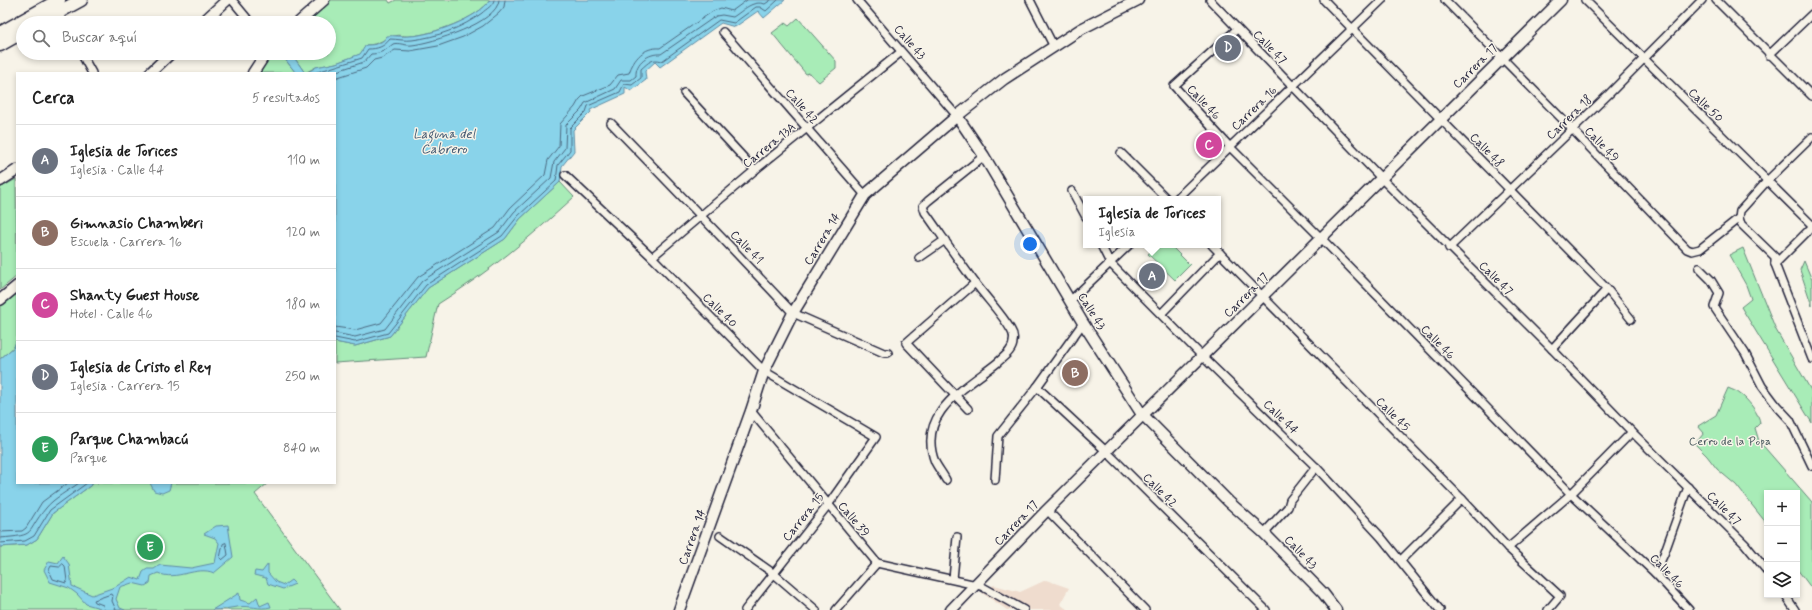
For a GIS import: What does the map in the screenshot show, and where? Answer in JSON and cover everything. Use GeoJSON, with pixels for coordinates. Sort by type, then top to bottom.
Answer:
{"type":"FeatureCollection","features":[{"type":"Feature","properties":{"kind":"highway"},"geometry":{"type":"LineString","coordinates":[[31,16],[60,0]]}},
{"type":"Feature","properties":{"kind":"highway"},"geometry":{"type":"LineString","coordinates":[[63,16],[81,0]]}},
{"type":"Feature","properties":{"kind":"highway"},"geometry":{"type":"LineString","coordinates":[[0,33],[16,24]]}},
{"type":"Feature","properties":{"kind":"highway"},"geometry":{"type":"LineString","coordinates":[[0,45],[16,36]]}},
{"type":"Feature","properties":{"kind":"main road"},"geometry":{"type":"LineString","coordinates":[[210,16],[227,0]]}},
{"type":"Feature","properties":{"kind":"main road"},"geometry":{"type":"LineString","coordinates":[[306,16],[324,0]]}},
{"type":"Feature","properties":{"kind":"main road","name":"Carrera 14"},"geometry":{"type":"LineString","coordinates":[[679,610],[764,371],[794,313],[865,195],[1004,78],[1053,45],[1110,13],[1138,0]]}},
{"type":"Feature","properties":{"kind":"main road","name":"Carrera 17"},"geometry":{"type":"LineString","coordinates":[[951,610],[1047,510],[1144,416],[1561,0]]}},
{"type":"Feature","properties":{"kind":"main road"},"geometry":{"type":"LineString","coordinates":[[151,72],[164,60]]}},
{"type":"Feature","properties":{"kind":"main road"},"geometry":{"type":"LineString","coordinates":[[254,72],[261,60]]}},
{"type":"Feature","properties":{"kind":"main road","name":"Calle 43"},"geometry":{"type":"LineString","coordinates":[[957,116],[984,156],[1083,323],[1144,416],[1229,502],[1264,533],[1323,593],[1336,610]]}},
{"type":"Feature","properties":{"kind":"main road"},"geometry":{"type":"LineString","coordinates":[[0,181],[16,171]]}},
{"type":"Feature","properties":{"kind":"main road"},"geometry":{"type":"LineString","coordinates":[[0,300],[16,287]]}},
{"type":"Feature","properties":{"kind":"street"},"geometry":{"type":"LineString","coordinates":[[232,0],[245,16]]}},
{"type":"Feature","properties":{"kind":"street","name":"Calle 43"},"geometry":{"type":"LineString","coordinates":[[857,0],[957,116]]}},
{"type":"Feature","properties":{"kind":"street"},"geometry":{"type":"LineString","coordinates":[[1030,0],[1053,45]]}},
{"type":"Feature","properties":{"kind":"street","name":"Calle 47"},"geometry":{"type":"LineString","coordinates":[[1210,0],[1381,178],[1745,544],[1764,567]]}},
{"type":"Feature","properties":{"kind":"street","name":"Calle 48"},"geometry":{"type":"LineString","coordinates":[[1324,0],[1509,190],[1607,288],[1631,319]]}},
{"type":"Feature","properties":{"kind":"street","name":"Carrera 16"},"geometry":{"type":"LineString","coordinates":[[1179,196],[1382,0]]}},
{"type":"Feature","properties":{"kind":"street","name":"Calle 49"},"geometry":{"type":"LineString","coordinates":[[1445,0],[1687,249],[1692,251],[1700,249],[1739,218]]}},
{"type":"Feature","properties":{"kind":"street","name":"Calle 50"},"geometry":{"type":"LineString","coordinates":[[1585,0],[1768,180],[1812,226]]}},
{"type":"Feature","properties":{"kind":"street","name":"Carrera 18"},"geometry":{"type":"LineString","coordinates":[[1450,248],[1702,0]]}},
{"type":"Feature","properties":{"kind":"street"},"geometry":{"type":"LineString","coordinates":[[1716,0],[1812,96]]}},
{"type":"Feature","properties":{"kind":"street"},"geometry":{"type":"LineString","coordinates":[[1769,54],[1812,14]]}},
{"type":"Feature","properties":{"kind":"street","name":"Calle 46"},"geometry":{"type":"LineString","coordinates":[[1237,28],[1174,86],[1230,147],[1571,494],[1655,573],[1688,610]]}},
{"type":"Feature","properties":{"kind":"street","name":"Calle 42"},"geometry":{"type":"LineString","coordinates":[[723,32],[865,195]]}},
{"type":"Feature","properties":{"kind":"street","name":"Carrera 13A"},"geometry":{"type":"LineString","coordinates":[[652,257],[755,170],[901,52]]}},
{"type":"Feature","properties":{"kind":"street"},"geometry":{"type":"LineString","coordinates":[[85,60],[91,72]]}},
{"type":"Feature","properties":{"kind":"street"},"geometry":{"type":"LineString","coordinates":[[684,93],[755,170]]}},
{"type":"Feature","properties":{"kind":"street","name":"Calle 41"},"geometry":{"type":"LineString","coordinates":[[611,123],[794,313],[884,353],[888,353]]}},
{"type":"Feature","properties":{"kind":"street"},"geometry":{"type":"LineString","coordinates":[[1812,137],[1768,180],[1740,212],[1739,218],[1741,224],[1775,257],[1775,264],[1812,359]]}},
{"type":"Feature","properties":{"kind":"street"},"geometry":{"type":"LineString","coordinates":[[1121,153],[1164,196]]}},
{"type":"Feature","properties":{"kind":"street"},"geometry":{"type":"LineString","coordinates":[[946,480],[935,462],[931,444],[936,418],[942,408],[954,395],[976,380],[1011,350],[1014,342],[1012,331],[975,283],[925,212],[924,206],[928,201],[984,156]]}},
{"type":"Feature","properties":{"kind":"street","name":"Calle 40"},"geometry":{"type":"LineString","coordinates":[[565,175],[652,257],[764,371],[876,437]]}},
{"type":"Feature","properties":{"kind":"street"},"geometry":{"type":"LineString","coordinates":[[1072,191],[1083,211]]}},
{"type":"Feature","properties":{"kind":"street"},"geometry":{"type":"LineString","coordinates":[[1775,264],[1812,226]]}},
{"type":"Feature","properties":{"kind":"street"},"geometry":{"type":"LineString","coordinates":[[919,258],[945,240]]}},
{"type":"Feature","properties":{"kind":"street","name":"Calle 44"},"geometry":{"type":"LineString","coordinates":[[1102,248],[1110,263],[1203,357],[1316,467],[1401,560],[1440,610]]}},
{"type":"Feature","properties":{"kind":"street"},"geometry":{"type":"LineString","coordinates":[[1070,301],[1126,248]]}},
{"type":"Feature","properties":{"kind":"street","name":"Calle 45"},"geometry":{"type":"LineString","coordinates":[[1215,248],[1262,298],[1462,499],[1508,548],[1560,596],[1548,610]]}},
{"type":"Feature","properties":{"kind":"street"},"geometry":{"type":"LineString","coordinates":[[1161,314],[1220,253]]}},
{"type":"Feature","properties":{"kind":"street"},"geometry":{"type":"LineString","coordinates":[[1699,268],[1711,280],[1719,293],[1714,306],[1745,353],[1762,386],[1790,420],[1812,466]]}},
{"type":"Feature","properties":{"kind":"street"},"geometry":{"type":"LineString","coordinates":[[968,409],[906,343],[975,283]]}},
{"type":"Feature","properties":{"kind":"street"},"geometry":{"type":"LineString","coordinates":[[1552,349],[1607,288]]}},
{"type":"Feature","properties":{"kind":"street"},"geometry":{"type":"LineString","coordinates":[[995,480],[998,436],[1083,323]]}},
{"type":"Feature","properties":{"kind":"street","name":"Calle 42"},"geometry":{"type":"LineString","coordinates":[[1037,386],[1107,452],[1266,610]]}},
{"type":"Feature","properties":{"kind":"street","name":"Calle 39"},"geometry":{"type":"LineString","coordinates":[[751,411],[877,563]]}},
{"type":"Feature","properties":{"kind":"street"},"geometry":{"type":"LineString","coordinates":[[1508,548],[1571,494],[1632,432]]}},
{"type":"Feature","properties":{"kind":"street","name":"Carrera 15"},"geometry":{"type":"LineString","coordinates":[[744,610],[828,504],[876,437]]}},
{"type":"Feature","properties":{"kind":"street"},"geometry":{"type":"LineString","coordinates":[[1264,533],[1288,507],[1290,500],[1316,467]]}},
{"type":"Feature","properties":{"kind":"street"},"geometry":{"type":"LineString","coordinates":[[1655,573],[1664,554],[1688,487]]}},
{"type":"Feature","properties":{"kind":"street"},"geometry":{"type":"LineString","coordinates":[[1401,560],[1462,499]]}},
{"type":"Feature","properties":{"kind":"street"},"geometry":{"type":"LineString","coordinates":[[1047,510],[1145,610]]}},
{"type":"Feature","properties":{"kind":"street"},"geometry":{"type":"LineString","coordinates":[[720,536],[773,573],[816,610]]}},
{"type":"Feature","properties":{"kind":"street"},"geometry":{"type":"LineString","coordinates":[[953,579],[957,537]]}},
{"type":"Feature","properties":{"kind":"street"},"geometry":{"type":"LineString","coordinates":[[836,610],[877,563],[975,584],[991,590],[1024,610]]}},
{"type":"Feature","properties":{"kind":"street"},"geometry":{"type":"LineString","coordinates":[[1787,598],[1795,610]]}},
{"type":"Feature","properties":{"kind":"shaded area"},"geometry":{"type":"Polygon","coordinates":[[[1046,580],[1069,588],[1060,604],[1068,610],[1007,610],[982,593],[994,585],[1020,592],[1046,580]]]}},
{"type":"Feature","properties":{"kind":"green space"},"geometry":{"type":"Polygon","coordinates":[[[330,0],[388,0],[390,3],[396,0],[490,0],[476,13],[442,29],[419,35],[397,35],[387,38],[375,44],[366,45],[361,54],[336,63],[316,67],[304,72],[296,60],[336,60],[336,16],[312,16],[330,0]]]}},
{"type":"Feature","properties":{"kind":"green space"},"geometry":{"type":"Polygon","coordinates":[[[798,18],[836,61],[836,68],[819,82],[809,73],[806,74],[772,33],[785,23],[789,26],[798,18]]]}},
{"type":"Feature","properties":{"kind":"green space"},"geometry":{"type":"Polygon","coordinates":[[[266,60],[286,60],[295,72],[259,72],[266,60]]]}},
{"type":"Feature","properties":{"kind":"green space"},"geometry":{"type":"Polygon","coordinates":[[[16,179],[16,277],[0,290],[0,188],[16,179]]]}},
{"type":"Feature","properties":{"kind":"green space"},"geometry":{"type":"Polygon","coordinates":[[[560,182],[574,197],[509,254],[438,304],[426,357],[336,363],[336,342],[355,346],[390,336],[428,288],[505,239],[520,219],[560,182]]]}},
{"type":"Feature","properties":{"kind":"green space"},"geometry":{"type":"Polygon","coordinates":[[[1154,248],[1173,248],[1190,265],[1175,280],[1148,254],[1154,248]]]}},
{"type":"Feature","properties":{"kind":"green space"},"geometry":{"type":"Polygon","coordinates":[[[1743,248],[1776,330],[1812,392],[1812,423],[1741,307],[1751,299],[1746,285],[1729,255],[1743,248]]]}},
{"type":"Feature","properties":{"kind":"green space"},"geometry":{"type":"Polygon","coordinates":[[[1804,261],[1812,280],[1812,306],[1800,270],[1804,261]]]}},
{"type":"Feature","properties":{"kind":"green space"},"geometry":{"type":"Polygon","coordinates":[[[16,293],[16,342],[14,347],[0,359],[0,306],[16,293]]]}},
{"type":"Feature","properties":{"kind":"green space","name":"Cerro de la Popa"},"geometry":{"type":"Polygon","coordinates":[[[1728,388],[1743,396],[1753,407],[1758,416],[1760,423],[1755,428],[1759,441],[1812,502],[1812,589],[1800,573],[1800,490],[1764,490],[1764,520],[1736,485],[1717,469],[1695,444],[1704,433],[1698,426],[1716,415],[1728,388]]]}},
{"type":"Feature","properties":{"kind":"green space"},"geometry":{"type":"Polygon","coordinates":[[[93,484],[267,484],[255,494],[340,610],[0,610],[0,547],[27,545],[37,539],[53,513],[93,484]]]}},
{"type":"Feature","properties":{"kind":"water","name":"Laguna del Cabrero"},"geometry":{"type":"Polygon","coordinates":[[[490,0],[785,0],[764,18],[758,11],[735,27],[721,23],[660,67],[655,62],[645,71],[646,80],[631,91],[625,87],[625,94],[590,110],[591,112],[573,130],[574,151],[562,166],[560,182],[520,219],[505,239],[428,288],[390,336],[355,346],[336,342],[336,72],[308,72],[316,67],[336,63],[360,54],[366,45],[378,44],[387,36],[406,36],[429,33],[453,25],[484,7],[490,0]]]}},
{"type":"Feature","properties":{"kind":"water"},"geometry":{"type":"Polygon","coordinates":[[[286,60],[296,60],[304,72],[295,72],[286,60]]]}},
{"type":"Feature","properties":{"kind":"water"},"geometry":{"type":"Polygon","coordinates":[[[16,342],[16,484],[93,484],[53,513],[37,539],[27,545],[0,547],[0,359],[14,347],[16,342]]]}},
{"type":"Feature","properties":{"kind":"water"},"geometry":{"type":"Polygon","coordinates":[[[150,484],[171,484],[169,490],[162,493],[154,491],[150,484]]]}},
{"type":"Feature","properties":{"kind":"water"},"geometry":{"type":"Polygon","coordinates":[[[228,525],[233,557],[214,573],[201,571],[172,576],[158,573],[151,576],[150,583],[145,586],[132,583],[120,587],[116,599],[120,608],[125,610],[101,610],[100,608],[86,604],[69,588],[50,582],[44,570],[49,561],[58,563],[63,556],[69,564],[72,586],[92,595],[115,587],[131,577],[140,580],[143,572],[147,569],[154,569],[160,565],[191,568],[215,563],[219,543],[215,538],[204,534],[216,526],[228,525]]]}},
{"type":"Feature","properties":{"kind":"water"},"geometry":{"type":"Polygon","coordinates":[[[268,564],[268,573],[276,582],[284,585],[291,580],[295,584],[283,589],[268,584],[266,578],[254,575],[255,571],[262,572],[268,564]]]}},
{"type":"Feature","properties":{"kind":"water"},"geometry":{"type":"Polygon","coordinates":[[[239,593],[240,600],[250,603],[257,597],[260,606],[269,602],[271,607],[242,607],[212,610],[239,593]]]}},
{"type":"Feature","properties":{"kind":"place","name":"Iglesia de Cristo el Rey"},"geometry":{"type":"Point","coordinates":[1228,48]}},
{"type":"Feature","properties":{"kind":"place","name":"Shanty Guest House"},"geometry":{"type":"Point","coordinates":[1209,145]}},
{"type":"Feature","properties":{"kind":"place","name":"Iglesia de Torices"},"geometry":{"type":"Point","coordinates":[1152,276]}},
{"type":"Feature","properties":{"kind":"place","name":"Gimnasio Chamberi"},"geometry":{"type":"Point","coordinates":[1075,373]}},
{"type":"Feature","properties":{"kind":"place","name":"Parque Chambacú"},"geometry":{"type":"Point","coordinates":[150,547]}}]}
